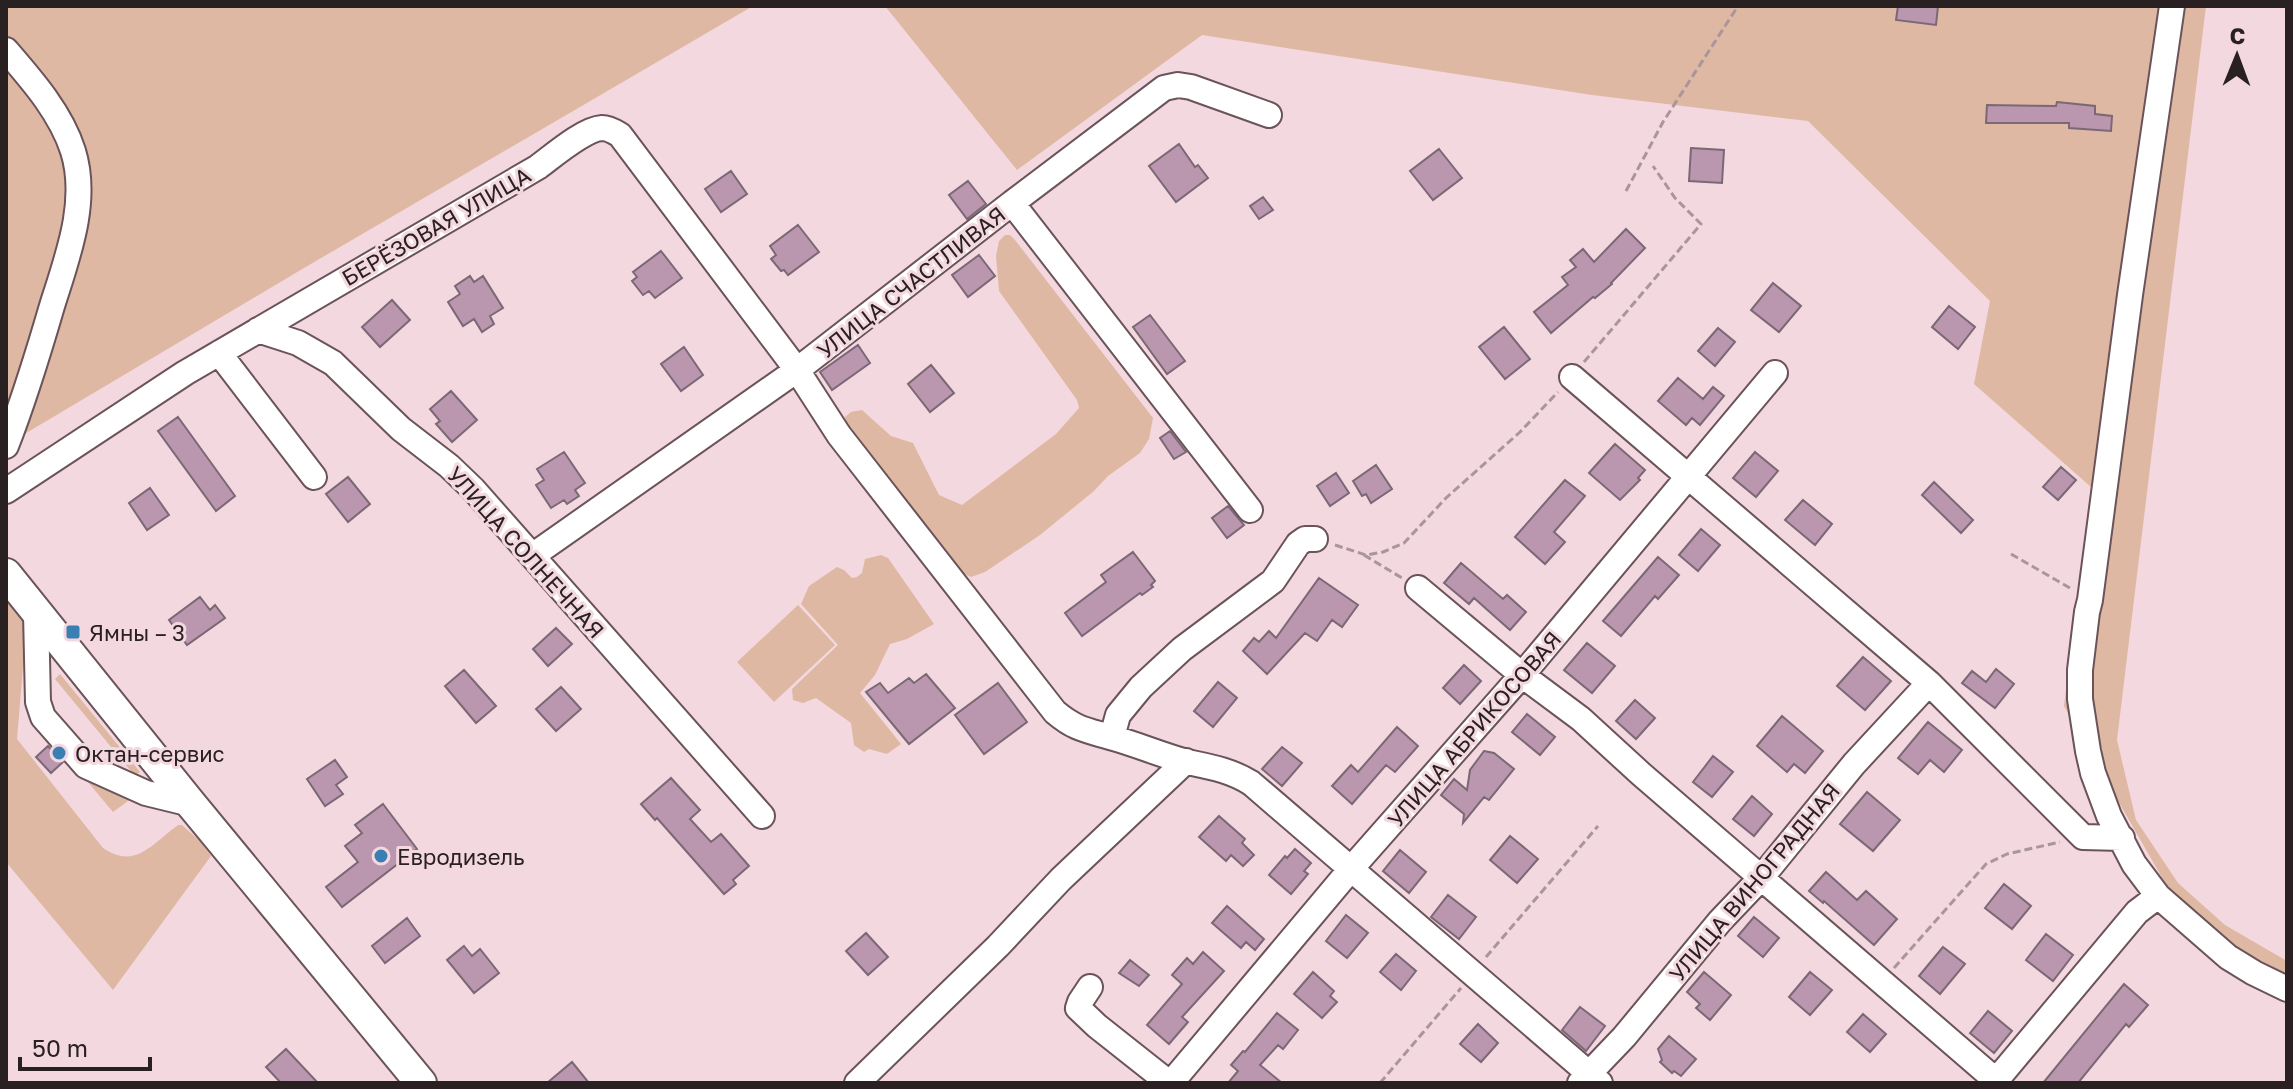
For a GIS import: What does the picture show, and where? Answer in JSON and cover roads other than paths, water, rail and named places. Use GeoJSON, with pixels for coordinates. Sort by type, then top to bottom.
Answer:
{"type":"FeatureCollection","features":[{"type":"Feature","properties":{"kind":"main road"},"geometry":{"type":"LineString","coordinates":[[6,574],[421,1083]]}},
{"type":"Feature","properties":{"kind":"street"},"geometry":{"type":"LineString","coordinates":[[2164,6],[2130,295],[2080,670],[2083,727],[2097,784],[2109,816],[2134,864],[2158,896],[2228,957],[2287,989]]}},
{"type":"Feature","properties":{"kind":"street"},"geometry":{"type":"LineString","coordinates":[[6,50],[36,85],[63,128],[75,158],[78,184],[78,209],[67,254],[29,386],[6,446]]}},
{"type":"Feature","properties":{"kind":"street"},"geometry":{"type":"LineString","coordinates":[[1012,203],[1164,88],[1178,85],[1191,87],[1269,115]]}},
{"type":"Feature","properties":{"kind":"street","name":"БЕРЁЗОВАЯ УЛИЦА"},"geometry":{"type":"LineString","coordinates":[[6,491],[185,373],[538,167],[582,136],[601,128],[620,135],[797,370]]}},
{"type":"Feature","properties":{"kind":"street","name":"УЛИЦА СЧАСТЛИВАЯ"},"geometry":{"type":"LineString","coordinates":[[532,556],[797,370],[1012,203],[1250,510]]}},
{"type":"Feature","properties":{"kind":"street","name":"УЛИЦА СОЛНЕЧНАЯ"},"geometry":{"type":"LineString","coordinates":[[258,330],[298,343],[333,363],[401,429],[473,489],[762,816]]}},
{"type":"Feature","properties":{"kind":"street"},"geometry":{"type":"LineString","coordinates":[[219,353],[314,477]]}},
{"type":"Feature","properties":{"kind":"street"},"geometry":{"type":"LineString","coordinates":[[797,370],[839,435],[1055,712],[1079,729],[1186,761],[1222,768],[1251,783],[1473,974],[1590,1080]]}},
{"type":"Feature","properties":{"kind":"street","name":"УЛИЦА АБРИКОСОВАЯ"},"geometry":{"type":"LineString","coordinates":[[1090,987],[1078,1008],[1170,1083],[1350,870],[1522,675],[1775,373]]}},
{"type":"Feature","properties":{"kind":"street"},"geometry":{"type":"LineString","coordinates":[[1572,377],[1929,683],[2083,837],[2122,838]]}},
{"type":"Feature","properties":{"kind":"street"},"geometry":{"type":"LineString","coordinates":[[1112,737],[1118,715],[1141,687],[1182,649],[1273,581],[1298,544],[1305,539],[1315,539]]}},
{"type":"Feature","properties":{"kind":"street"},"geometry":{"type":"LineString","coordinates":[[1418,588],[1522,675],[1581,719],[1996,1082],[2137,912],[2158,896]]}},
{"type":"Feature","properties":{"kind":"street"},"geometry":{"type":"LineString","coordinates":[[36,613],[38,702],[43,717],[86,766],[146,793],[191,804]]}},
{"type":"Feature","properties":{"kind":"street","name":"УЛИЦА ВИНОГРАДНАЯ"},"geometry":{"type":"LineString","coordinates":[[1590,1080],[1854,764],[1929,683]]}},
{"type":"Feature","properties":{"kind":"street"},"geometry":{"type":"LineString","coordinates":[[857,1083],[998,946],[1122,819],[1186,761]]}},
{"type":"Feature","properties":{"kind":"place","name":"Ямны – 3"},"geometry":{"type":"Point","coordinates":[73,632]}},
{"type":"Feature","properties":{"kind":"place","name":"Октан-сервис"},"geometry":{"type":"Point","coordinates":[59,753]}},
{"type":"Feature","properties":{"kind":"place","name":"Евродизель"},"geometry":{"type":"Point","coordinates":[381,856]}}]}
